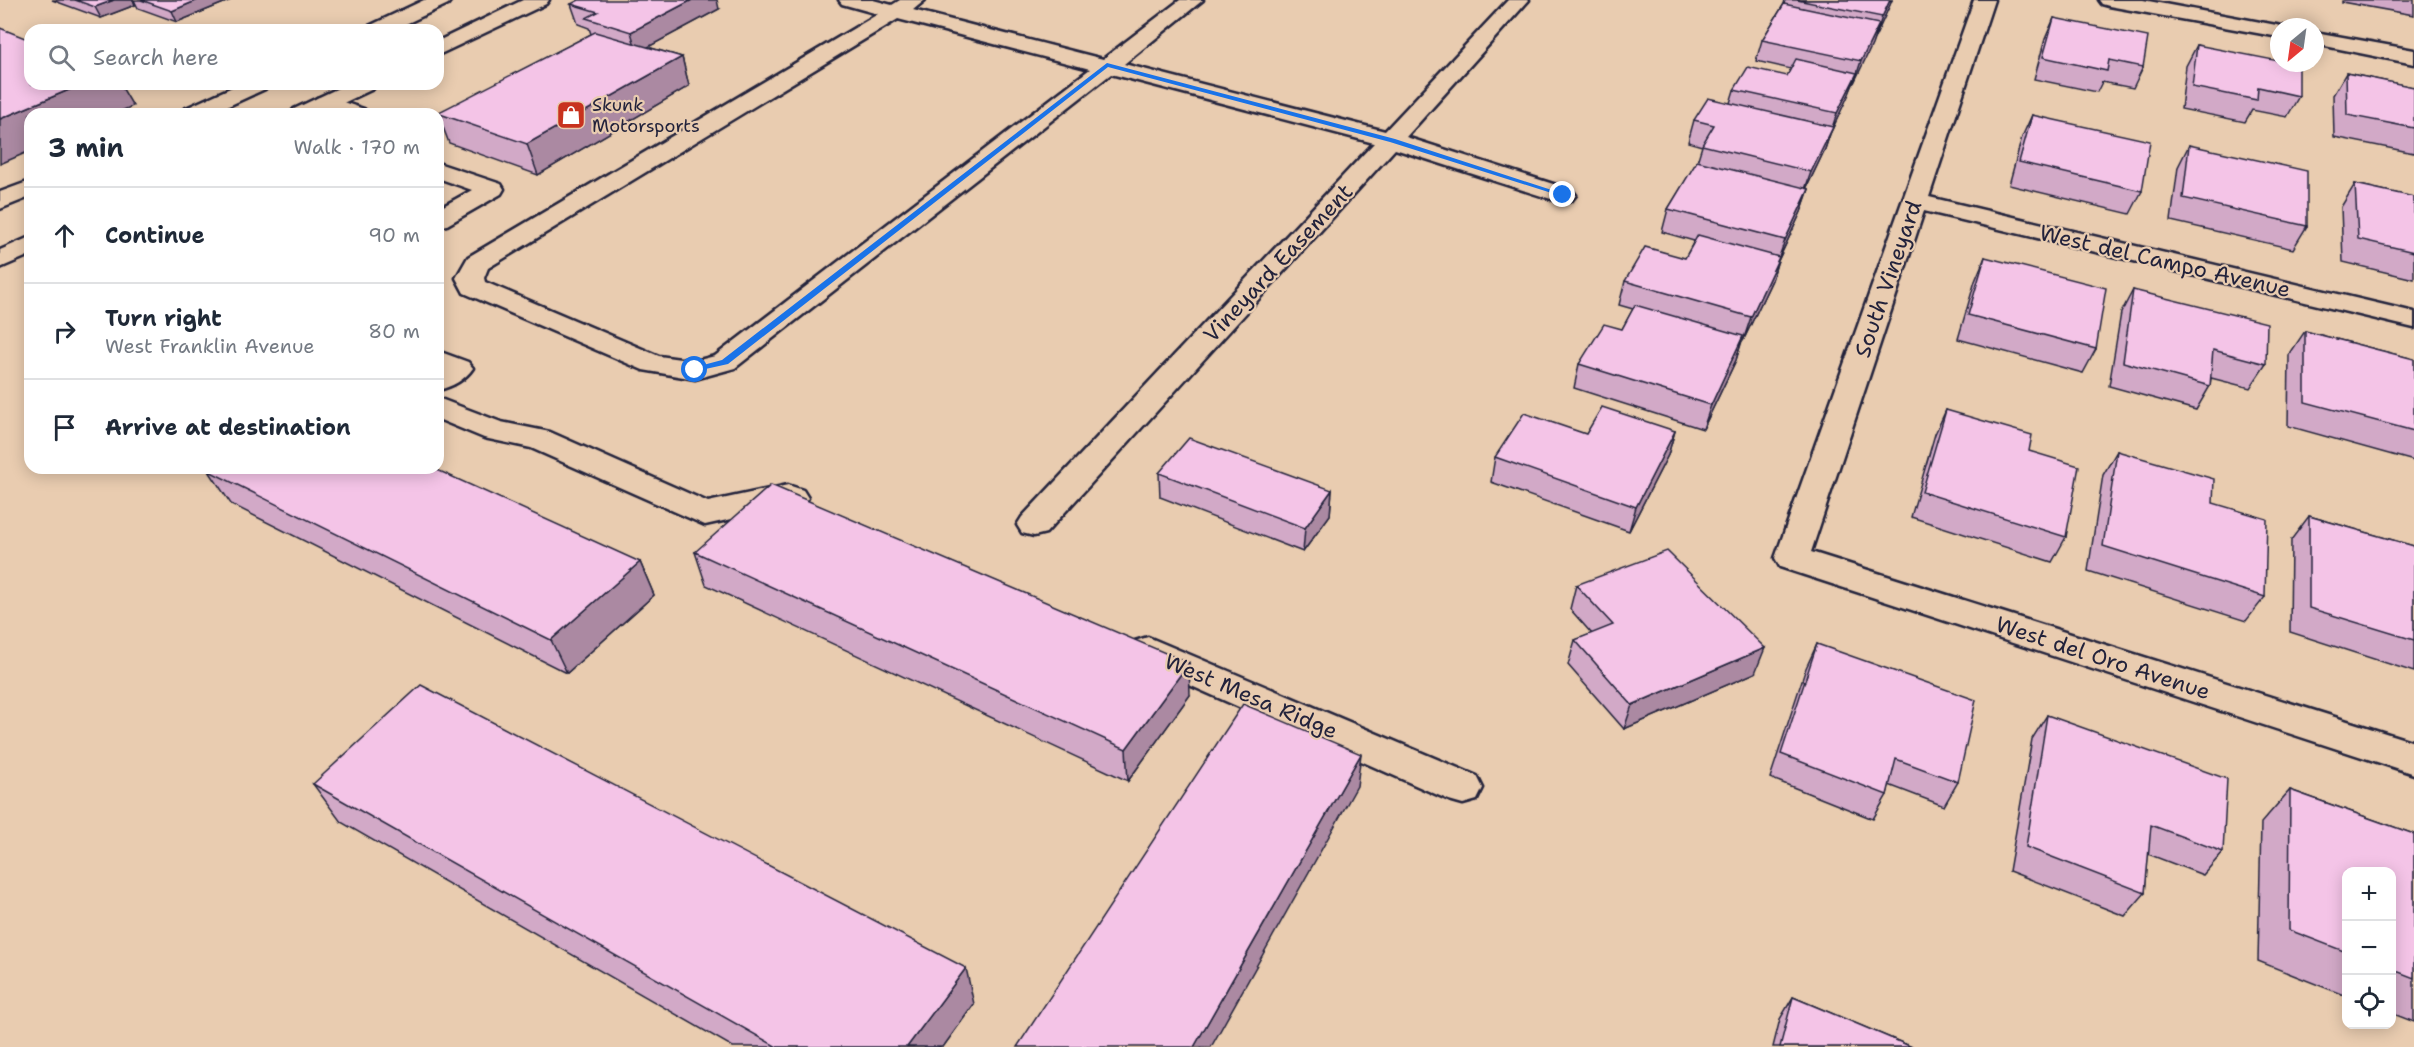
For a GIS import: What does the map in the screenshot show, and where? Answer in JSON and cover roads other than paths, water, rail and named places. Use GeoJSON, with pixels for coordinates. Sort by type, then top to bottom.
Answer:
{"type":"FeatureCollection","features":[{"type":"Feature","properties":{"kind":"street"},"geometry":{"type":"LineString","coordinates":[[389,24],[441,0]]}},
{"type":"Feature","properties":{"kind":"street"},"geometry":{"type":"LineString","coordinates":[[444,46],[539,0]]}},
{"type":"Feature","properties":{"kind":"street"},"geometry":{"type":"LineString","coordinates":[[849,0],[906,6],[1107,65],[1392,140],[1563,195]]}},
{"type":"Feature","properties":{"kind":"street"},"geometry":{"type":"LineString","coordinates":[[906,6],[477,263],[470,278],[474,287],[653,364],[695,370],[725,362],[1192,0]]}},
{"type":"Feature","properties":{"kind":"street","name":"Vineyard Easement"},"geometry":{"type":"LineString","coordinates":[[1034,525],[1519,0]]}},
{"type":"Feature","properties":{"kind":"street","name":"South Vineyard"},"geometry":{"type":"LineString","coordinates":[[1792,558],[1984,0]]}},
{"type":"Feature","properties":{"kind":"street"},"geometry":{"type":"LineString","coordinates":[[2109,0],[2130,2],[2270,30]]}},
{"type":"Feature","properties":{"kind":"street"},"geometry":{"type":"LineString","coordinates":[[2324,40],[2414,57]]}},
{"type":"Feature","properties":{"kind":"street"},"geometry":{"type":"LineString","coordinates":[[205,108],[244,90]]}},
{"type":"Feature","properties":{"kind":"street"},"geometry":{"type":"LineString","coordinates":[[315,108],[352,90]]}},
{"type":"Feature","properties":{"kind":"street"},"geometry":{"type":"LineString","coordinates":[[325,103],[339,108]]}},
{"type":"Feature","properties":{"kind":"street"},"geometry":{"type":"LineString","coordinates":[[444,172],[492,189],[444,217]]}},
{"type":"Feature","properties":{"kind":"street"},"geometry":{"type":"LineString","coordinates":[[0,201],[24,191]]}},
{"type":"Feature","properties":{"kind":"street","name":"West del Campo Avenue"},"geometry":{"type":"LineString","coordinates":[[1915,201],[2414,320]]}},
{"type":"Feature","properties":{"kind":"street"},"geometry":{"type":"LineString","coordinates":[[0,260],[24,248]]}},
{"type":"Feature","properties":{"kind":"street"},"geometry":{"type":"LineString","coordinates":[[444,362],[458,368],[444,377]]}},
{"type":"Feature","properties":{"kind":"street"},"geometry":{"type":"LineString","coordinates":[[444,410],[495,431],[539,439],[705,514],[788,496],[820,510]]}},
{"type":"Feature","properties":{"kind":"street","name":"West del Oro Avenue"},"geometry":{"type":"LineString","coordinates":[[1792,558],[2414,758]]}},
{"type":"Feature","properties":{"kind":"street","name":"West Mesa Ridge"},"geometry":{"type":"LineString","coordinates":[[1114,637],[1463,788]]}},
{"type":"Feature","properties":{"kind":"place","name":"Skunk Motorsports"},"geometry":{"type":"Point","coordinates":[571,115]}}]}
